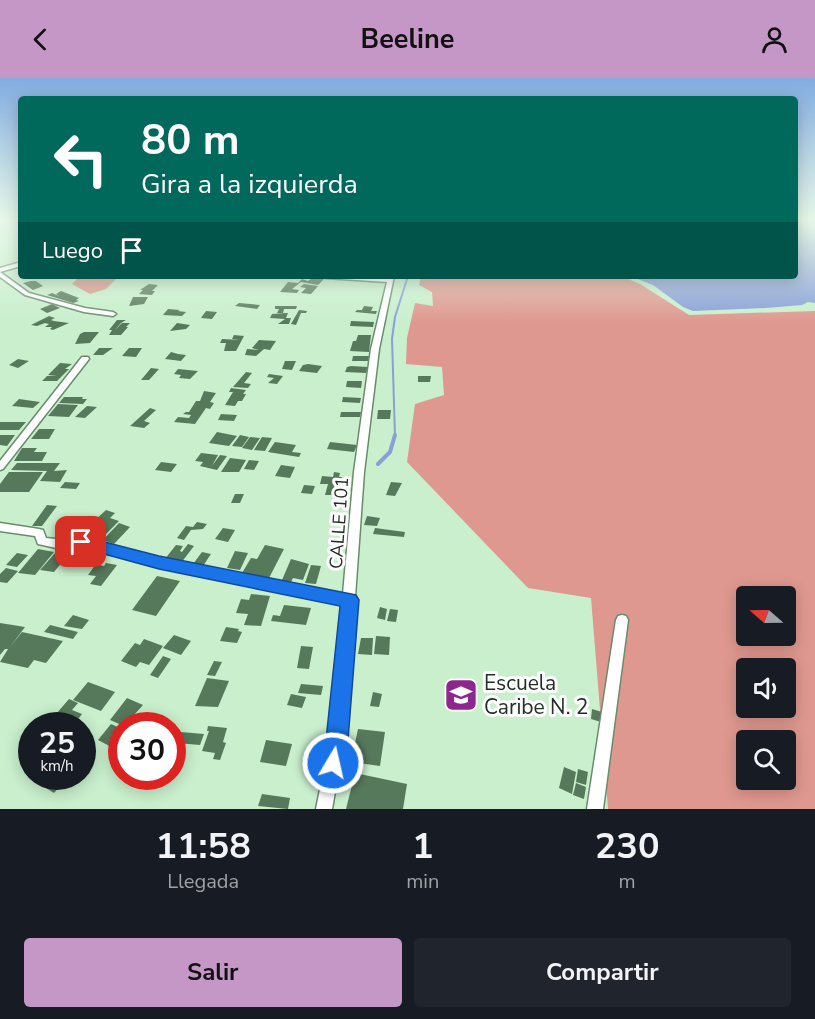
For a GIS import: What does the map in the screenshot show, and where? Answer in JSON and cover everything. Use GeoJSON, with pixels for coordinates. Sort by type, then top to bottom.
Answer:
{"type":"FeatureCollection","features":[{"type":"Feature","properties":{"kind":"street"},"geometry":{"type":"LineString","coordinates":[[0,270],[18,265]]}},
{"type":"Feature","properties":{"kind":"street"},"geometry":{"type":"LineString","coordinates":[[0,274],[27,294],[84,310],[113,314]]}},
{"type":"Feature","properties":{"kind":"street","name":"CALLE 101"},"geometry":{"type":"LineString","coordinates":[[324,809],[337,740],[363,437],[375,349],[391,279]]}},
{"type":"Feature","properties":{"kind":"street"},"geometry":{"type":"LineString","coordinates":[[0,467],[85,359]]}},
{"type":"Feature","properties":{"kind":"street"},"geometry":{"type":"LineString","coordinates":[[0,527],[39,533],[42,541],[55,545],[68,546],[81,542],[159,562],[350,600]]}},
{"type":"Feature","properties":{"kind":"street"},"geometry":{"type":"LineString","coordinates":[[595,809],[622,620]]}},
{"type":"Feature","properties":{"kind":"shaded area"},"geometry":{"type":"Polygon","coordinates":[[[77,279],[116,279],[106,289],[90,294],[72,284],[77,279]]]}},
{"type":"Feature","properties":{"kind":"shaded area"},"geometry":{"type":"Polygon","coordinates":[[[420,279],[628,279],[689,315],[815,311],[815,809],[608,809],[591,598],[528,588],[407,462],[415,404],[444,395],[442,367],[406,364],[407,338],[415,303],[433,306],[432,292],[419,285],[420,279]]]}},
{"type":"Feature","properties":{"kind":"water"},"geometry":{"type":"Polygon","coordinates":[[[798,255],[815,255],[815,303],[693,311],[683,307],[653,285],[638,279],[798,279],[798,255]]]}},
{"type":"Feature","properties":{"kind":"building"},"geometry":{"type":"Polygon","coordinates":[[[302,279],[308,281],[324,279],[318,285],[301,282],[292,289],[299,290],[297,293],[280,292],[288,282],[298,283],[302,279]]]}},
{"type":"Feature","properties":{"kind":"building"},"geometry":{"type":"Polygon","coordinates":[[[36,281],[43,286],[33,290],[23,283],[36,281]]]}},
{"type":"Feature","properties":{"kind":"building"},"geometry":{"type":"Polygon","coordinates":[[[149,284],[158,285],[152,291],[155,291],[152,295],[139,294],[143,290],[140,290],[149,284]]]}},
{"type":"Feature","properties":{"kind":"building"},"geometry":{"type":"Polygon","coordinates":[[[304,284],[318,286],[311,294],[301,293],[306,288],[300,287],[304,284]]]}},
{"type":"Feature","properties":{"kind":"building"},"geometry":{"type":"Polygon","coordinates":[[[61,291],[79,298],[76,300],[79,301],[73,303],[47,295],[52,293],[59,296],[56,294],[61,291]]]}},
{"type":"Feature","properties":{"kind":"building"},"geometry":{"type":"Polygon","coordinates":[[[133,297],[148,297],[144,304],[129,306],[133,297]]]}},
{"type":"Feature","properties":{"kind":"building"},"geometry":{"type":"Polygon","coordinates":[[[239,303],[260,305],[257,309],[235,306],[239,303]]]}},
{"type":"Feature","properties":{"kind":"building"},"geometry":{"type":"Polygon","coordinates":[[[52,304],[60,308],[47,313],[40,309],[52,304]]]}},
{"type":"Feature","properties":{"kind":"building"},"geometry":{"type":"Polygon","coordinates":[[[275,306],[297,306],[296,309],[284,309],[283,313],[277,313],[279,309],[275,309],[275,306]]]}},
{"type":"Feature","properties":{"kind":"building"},"geometry":{"type":"Polygon","coordinates":[[[364,306],[373,307],[371,311],[377,311],[376,314],[355,312],[362,310],[364,306]]]}},
{"type":"Feature","properties":{"kind":"building"},"geometry":{"type":"Polygon","coordinates":[[[168,309],[186,312],[182,316],[163,315],[168,309]]]}},
{"type":"Feature","properties":{"kind":"building"},"geometry":{"type":"Polygon","coordinates":[[[299,310],[307,311],[301,313],[296,325],[291,324],[299,310]]]}},
{"type":"Feature","properties":{"kind":"building"},"geometry":{"type":"Polygon","coordinates":[[[206,311],[217,312],[212,319],[201,318],[206,311]]]}},
{"type":"Feature","properties":{"kind":"building"},"geometry":{"type":"Polygon","coordinates":[[[288,313],[286,318],[291,318],[289,324],[278,324],[285,319],[270,318],[272,314],[288,313]]]}},
{"type":"Feature","properties":{"kind":"building"},"geometry":{"type":"Polygon","coordinates":[[[49,316],[55,318],[51,320],[69,323],[53,330],[50,329],[52,327],[45,327],[49,324],[45,323],[37,326],[31,325],[49,316]]]}},
{"type":"Feature","properties":{"kind":"building"},"geometry":{"type":"Polygon","coordinates":[[[117,320],[126,320],[121,323],[115,330],[122,323],[130,323],[121,335],[109,335],[112,330],[109,330],[117,320]]]}},
{"type":"Feature","properties":{"kind":"building"},"geometry":{"type":"Polygon","coordinates":[[[351,321],[374,322],[373,327],[350,326],[351,321]]]}},
{"type":"Feature","properties":{"kind":"building"},"geometry":{"type":"Polygon","coordinates":[[[177,323],[190,325],[186,329],[170,331],[177,323]]]}},
{"type":"Feature","properties":{"kind":"building"},"geometry":{"type":"Polygon","coordinates":[[[99,332],[90,343],[75,344],[80,334],[99,332]]]}},
{"type":"Feature","properties":{"kind":"building"},"geometry":{"type":"Polygon","coordinates":[[[234,335],[244,336],[236,351],[224,351],[226,343],[220,343],[222,339],[240,340],[232,339],[234,335]]]}},
{"type":"Feature","properties":{"kind":"building"},"geometry":{"type":"Polygon","coordinates":[[[358,335],[371,335],[369,352],[350,351],[358,335]]]}},
{"type":"Feature","properties":{"kind":"building"},"geometry":{"type":"Polygon","coordinates":[[[259,340],[276,341],[270,350],[264,349],[256,356],[245,355],[247,349],[259,350],[252,348],[259,340]]]}},
{"type":"Feature","properties":{"kind":"building"},"geometry":{"type":"Polygon","coordinates":[[[99,348],[113,348],[103,355],[93,355],[99,348]]]}},
{"type":"Feature","properties":{"kind":"building"},"geometry":{"type":"Polygon","coordinates":[[[129,348],[142,348],[136,357],[122,356],[129,348]]]}},
{"type":"Feature","properties":{"kind":"building"},"geometry":{"type":"Polygon","coordinates":[[[171,352],[186,355],[181,361],[165,359],[171,352]]]}},
{"type":"Feature","properties":{"kind":"building"},"geometry":{"type":"Polygon","coordinates":[[[353,356],[369,356],[368,361],[352,361],[353,356]]]}},
{"type":"Feature","properties":{"kind":"building"},"geometry":{"type":"Polygon","coordinates":[[[18,359],[29,361],[18,368],[9,365],[18,359]]]}},
{"type":"Feature","properties":{"kind":"building"},"geometry":{"type":"Polygon","coordinates":[[[285,361],[296,361],[292,370],[282,369],[285,361]]]}},
{"type":"Feature","properties":{"kind":"building"},"geometry":{"type":"Polygon","coordinates":[[[60,363],[72,364],[65,369],[69,369],[57,381],[42,381],[47,376],[57,376],[48,375],[60,363]]]}},
{"type":"Feature","properties":{"kind":"building"},"geometry":{"type":"Polygon","coordinates":[[[303,365],[322,366],[317,373],[299,371],[303,365]]]}},
{"type":"Feature","properties":{"kind":"building"},"geometry":{"type":"Polygon","coordinates":[[[347,367],[368,367],[366,373],[345,372],[347,367]]]}},
{"type":"Feature","properties":{"kind":"building"},"geometry":{"type":"Polygon","coordinates":[[[151,368],[159,369],[149,380],[141,380],[151,368]]]}},
{"type":"Feature","properties":{"kind":"building"},"geometry":{"type":"Polygon","coordinates":[[[178,369],[198,371],[190,379],[179,378],[181,375],[174,374],[178,369]]]}},
{"type":"Feature","properties":{"kind":"building"},"geometry":{"type":"Polygon","coordinates":[[[246,372],[252,373],[244,383],[251,384],[248,388],[233,387],[246,372]]]}},
{"type":"Feature","properties":{"kind":"building"},"geometry":{"type":"Polygon","coordinates":[[[269,374],[283,376],[277,384],[268,383],[274,378],[267,377],[269,374]]]}},
{"type":"Feature","properties":{"kind":"building"},"geometry":{"type":"Polygon","coordinates":[[[418,376],[431,376],[430,382],[418,382],[418,376]]]}},
{"type":"Feature","properties":{"kind":"building"},"geometry":{"type":"Polygon","coordinates":[[[347,381],[362,381],[361,388],[346,387],[347,381]]]}},
{"type":"Feature","properties":{"kind":"building"},"geometry":{"type":"Polygon","coordinates":[[[231,388],[246,390],[242,401],[238,401],[235,406],[225,405],[233,392],[229,392],[231,388]]]}},
{"type":"Feature","properties":{"kind":"building"},"geometry":{"type":"Polygon","coordinates":[[[204,391],[216,393],[210,402],[214,403],[210,409],[206,408],[195,424],[174,422],[178,417],[189,418],[191,415],[183,414],[189,412],[196,401],[200,401],[204,391]]]}},
{"type":"Feature","properties":{"kind":"building"},"geometry":{"type":"Polygon","coordinates":[[[64,397],[87,399],[83,404],[59,403],[64,397]]]}},
{"type":"Feature","properties":{"kind":"building"},"geometry":{"type":"Polygon","coordinates":[[[343,397],[361,398],[360,403],[342,402],[343,397]]]}},
{"type":"Feature","properties":{"kind":"building"},"geometry":{"type":"Polygon","coordinates":[[[19,399],[40,402],[33,408],[12,406],[19,399]]]}},
{"type":"Feature","properties":{"kind":"building"},"geometry":{"type":"Polygon","coordinates":[[[58,404],[78,405],[69,417],[48,416],[58,404]]]}},
{"type":"Feature","properties":{"kind":"building"},"geometry":{"type":"Polygon","coordinates":[[[87,406],[97,407],[85,418],[75,417],[87,406]]]}},
{"type":"Feature","properties":{"kind":"building"},"geometry":{"type":"Polygon","coordinates":[[[150,408],[156,410],[144,421],[150,423],[144,428],[130,426],[150,408]]]}},
{"type":"Feature","properties":{"kind":"building"},"geometry":{"type":"Polygon","coordinates":[[[378,410],[391,410],[390,419],[377,419],[378,410]]]}},
{"type":"Feature","properties":{"kind":"building"},"geometry":{"type":"Polygon","coordinates":[[[341,412],[361,412],[360,417],[340,417],[341,412]]]}},
{"type":"Feature","properties":{"kind":"building"},"geometry":{"type":"Polygon","coordinates":[[[221,414],[237,415],[234,421],[218,420],[221,414]]]}},
{"type":"Feature","properties":{"kind":"building"},"geometry":{"type":"Polygon","coordinates":[[[0,422],[26,422],[19,430],[0,430],[0,422]]]}},
{"type":"Feature","properties":{"kind":"building"},"geometry":{"type":"Polygon","coordinates":[[[39,429],[55,429],[49,439],[31,439],[39,429]]]}},
{"type":"Feature","properties":{"kind":"building"},"geometry":{"type":"Polygon","coordinates":[[[217,432],[237,436],[229,446],[209,443],[217,432]]]}},
{"type":"Feature","properties":{"kind":"building"},"geometry":{"type":"Polygon","coordinates":[[[0,435],[15,435],[7,446],[0,445],[0,435]]]}},
{"type":"Feature","properties":{"kind":"building"},"geometry":{"type":"Polygon","coordinates":[[[240,435],[249,437],[242,447],[232,446],[240,435]]]}},
{"type":"Feature","properties":{"kind":"building"},"geometry":{"type":"Polygon","coordinates":[[[250,437],[260,438],[252,450],[242,448],[250,437]]]}},
{"type":"Feature","properties":{"kind":"building"},"geometry":{"type":"Polygon","coordinates":[[[262,437],[272,438],[265,451],[254,450],[262,437]]]}},
{"type":"Feature","properties":{"kind":"building"},"geometry":{"type":"Polygon","coordinates":[[[275,442],[296,445],[292,452],[301,453],[299,457],[268,452],[275,442]]]}},
{"type":"Feature","properties":{"kind":"building"},"geometry":{"type":"Polygon","coordinates":[[[330,442],[357,445],[354,452],[327,449],[330,442]]]}},
{"type":"Feature","properties":{"kind":"building"},"geometry":{"type":"Polygon","coordinates":[[[22,448],[37,448],[34,452],[47,452],[42,461],[14,461],[22,448]]]}},
{"type":"Feature","properties":{"kind":"building"},"geometry":{"type":"Polygon","coordinates":[[[201,453],[218,455],[212,466],[220,455],[227,456],[217,470],[200,466],[203,462],[195,461],[201,453]]]}},
{"type":"Feature","properties":{"kind":"building"},"geometry":{"type":"Polygon","coordinates":[[[230,458],[246,460],[239,472],[221,472],[230,458]]]}},
{"type":"Feature","properties":{"kind":"building"},"geometry":{"type":"Polygon","coordinates":[[[249,460],[259,461],[254,470],[244,469],[249,460]]]}},
{"type":"Feature","properties":{"kind":"building"},"geometry":{"type":"Polygon","coordinates":[[[161,462],[177,464],[171,472],[155,470],[161,462]]]}},
{"type":"Feature","properties":{"kind":"building"},"geometry":{"type":"Polygon","coordinates":[[[17,463],[60,463],[54,471],[67,470],[60,482],[40,481],[47,471],[11,470],[17,463]]]}},
{"type":"Feature","properties":{"kind":"building"},"geometry":{"type":"Polygon","coordinates":[[[281,465],[295,467],[290,478],[275,476],[281,465]]]}},
{"type":"Feature","properties":{"kind":"building"},"geometry":{"type":"Polygon","coordinates":[[[9,472],[43,472],[29,492],[0,492],[0,484],[9,472]]]}},
{"type":"Feature","properties":{"kind":"building"},"geometry":{"type":"Polygon","coordinates":[[[334,472],[340,473],[339,477],[342,477],[338,495],[325,495],[328,484],[320,484],[322,476],[333,477],[334,472]]]}},
{"type":"Feature","properties":{"kind":"building"},"geometry":{"type":"Polygon","coordinates":[[[65,482],[80,483],[76,489],[60,488],[65,482]]]}},
{"type":"Feature","properties":{"kind":"building"},"geometry":{"type":"Polygon","coordinates":[[[391,482],[402,483],[395,496],[386,495],[391,482]]]}},
{"type":"Feature","properties":{"kind":"building"},"geometry":{"type":"Polygon","coordinates":[[[304,485],[315,486],[312,494],[301,493],[304,485]]]}},
{"type":"Feature","properties":{"kind":"building"},"geometry":{"type":"Polygon","coordinates":[[[235,494],[244,494],[240,503],[231,503],[235,494]]]}},
{"type":"Feature","properties":{"kind":"building"},"geometry":{"type":"Polygon","coordinates":[[[47,505],[57,506],[42,526],[32,526],[47,505]]]}},
{"type":"Feature","properties":{"kind":"building"},"geometry":{"type":"Polygon","coordinates":[[[106,510],[115,513],[110,518],[119,521],[97,543],[78,536],[106,510]]]}},
{"type":"Feature","properties":{"kind":"building"},"geometry":{"type":"Polygon","coordinates":[[[367,516],[380,518],[377,526],[364,525],[367,516]]]}},
{"type":"Feature","properties":{"kind":"building"},"geometry":{"type":"Polygon","coordinates":[[[197,522],[207,524],[203,529],[191,530],[184,540],[177,538],[186,526],[193,527],[197,522]]]}},
{"type":"Feature","properties":{"kind":"building"},"geometry":{"type":"Polygon","coordinates":[[[119,523],[130,527],[114,544],[103,540],[119,523]]]}},
{"type":"Feature","properties":{"kind":"building"},"geometry":{"type":"Polygon","coordinates":[[[223,528],[235,530],[228,542],[215,539],[223,528]]]}},
{"type":"Feature","properties":{"kind":"building"},"geometry":{"type":"Polygon","coordinates":[[[375,528],[405,532],[404,537],[373,534],[375,528]]]}},
{"type":"Feature","properties":{"kind":"building"},"geometry":{"type":"Polygon","coordinates":[[[188,544],[194,546],[181,563],[164,560],[176,545],[183,546],[180,551],[182,552],[188,544]]]}},
{"type":"Feature","properties":{"kind":"building"},"geometry":{"type":"Polygon","coordinates":[[[265,545],[284,549],[269,578],[242,573],[251,558],[257,559],[265,545]]]}},
{"type":"Feature","properties":{"kind":"building"},"geometry":{"type":"Polygon","coordinates":[[[38,549],[54,552],[35,575],[18,573],[38,549]]]}},
{"type":"Feature","properties":{"kind":"building"},"geometry":{"type":"Polygon","coordinates":[[[235,551],[248,553],[240,570],[227,568],[235,551]]]}},
{"type":"Feature","properties":{"kind":"building"},"geometry":{"type":"Polygon","coordinates":[[[202,552],[211,554],[203,566],[193,564],[202,552]]]}},
{"type":"Feature","properties":{"kind":"building"},"geometry":{"type":"Polygon","coordinates":[[[17,553],[28,555],[17,567],[6,565],[17,553]]]}},
{"type":"Feature","properties":{"kind":"building"},"geometry":{"type":"Polygon","coordinates":[[[55,553],[68,555],[54,572],[40,570],[55,553]]]}},
{"type":"Feature","properties":{"kind":"building"},"geometry":{"type":"Polygon","coordinates":[[[291,559],[309,564],[303,580],[293,578],[291,582],[282,580],[291,559]]]}},
{"type":"Feature","properties":{"kind":"building"},"geometry":{"type":"Polygon","coordinates":[[[106,563],[117,565],[101,586],[90,584],[96,576],[88,575],[96,564],[104,566],[106,563]]]}},
{"type":"Feature","properties":{"kind":"building"},"geometry":{"type":"Polygon","coordinates":[[[311,565],[321,566],[316,584],[305,583],[311,565]]]}},
{"type":"Feature","properties":{"kind":"building"},"geometry":{"type":"Polygon","coordinates":[[[6,568],[18,571],[7,583],[0,582],[0,574],[6,568]]]}},
{"type":"Feature","properties":{"kind":"building"},"geometry":{"type":"Polygon","coordinates":[[[157,576],[180,581],[156,616],[132,610],[157,576]]]}},
{"type":"Feature","properties":{"kind":"building"},"geometry":{"type":"Polygon","coordinates":[[[251,594],[270,596],[261,626],[244,625],[248,614],[236,613],[241,599],[249,600],[251,594]]]}},
{"type":"Feature","properties":{"kind":"building"},"geometry":{"type":"Polygon","coordinates":[[[284,605],[311,608],[306,625],[271,621],[273,615],[280,616],[284,605]]]}},
{"type":"Feature","properties":{"kind":"building"},"geometry":{"type":"Polygon","coordinates":[[[380,607],[387,609],[385,620],[377,618],[380,607]]]}},
{"type":"Feature","properties":{"kind":"building"},"geometry":{"type":"Polygon","coordinates":[[[390,609],[398,610],[396,622],[387,621],[390,609]]]}},
{"type":"Feature","properties":{"kind":"building"},"geometry":{"type":"Polygon","coordinates":[[[73,615],[89,620],[82,629],[64,626],[73,615]]]}},
{"type":"Feature","properties":{"kind":"building"},"geometry":{"type":"Polygon","coordinates":[[[0,623],[25,627],[10,647],[22,632],[63,641],[46,663],[34,660],[28,668],[0,662],[8,649],[0,655],[0,623]]]}},
{"type":"Feature","properties":{"kind":"building"},"geometry":{"type":"Polygon","coordinates":[[[50,625],[78,632],[73,639],[44,632],[50,625]]]}},
{"type":"Feature","properties":{"kind":"building"},"geometry":{"type":"Polygon","coordinates":[[[226,627],[239,629],[238,631],[242,632],[237,643],[220,641],[226,627]]]}},
{"type":"Feature","properties":{"kind":"building"},"geometry":{"type":"Polygon","coordinates":[[[174,635],[191,641],[181,655],[163,648],[174,635]]]}},
{"type":"Feature","properties":{"kind":"building"},"geometry":{"type":"Polygon","coordinates":[[[376,636],[390,637],[389,655],[374,654],[376,636]]]}},
{"type":"Feature","properties":{"kind":"building"},"geometry":{"type":"Polygon","coordinates":[[[361,638],[373,638],[372,655],[358,654],[361,638]]]}},
{"type":"Feature","properties":{"kind":"building"},"geometry":{"type":"Polygon","coordinates":[[[144,639],[163,646],[149,665],[140,662],[136,667],[121,661],[135,643],[140,645],[144,639]]]}},
{"type":"Feature","properties":{"kind":"building"},"geometry":{"type":"Polygon","coordinates":[[[301,646],[313,647],[309,669],[297,668],[301,646]]]}},
{"type":"Feature","properties":{"kind":"building"},"geometry":{"type":"Polygon","coordinates":[[[163,656],[171,659],[158,678],[150,675],[163,656]]]}},
{"type":"Feature","properties":{"kind":"building"},"geometry":{"type":"Polygon","coordinates":[[[214,661],[222,662],[215,676],[207,675],[214,661]]]}},
{"type":"Feature","properties":{"kind":"building"},"geometry":{"type":"Polygon","coordinates":[[[207,678],[229,681],[218,707],[195,706],[207,678]]]}},
{"type":"Feature","properties":{"kind":"building"},"geometry":{"type":"Polygon","coordinates":[[[88,682],[115,692],[101,711],[73,700],[88,682]]]}},
{"type":"Feature","properties":{"kind":"building"},"geometry":{"type":"Polygon","coordinates":[[[301,684],[323,686],[321,695],[298,693],[301,684]]]}},
{"type":"Feature","properties":{"kind":"building"},"geometry":{"type":"Polygon","coordinates":[[[373,692],[382,694],[379,707],[370,706],[373,692]]]}},
{"type":"Feature","properties":{"kind":"building"},"geometry":{"type":"Polygon","coordinates":[[[291,694],[306,697],[302,708],[287,705],[291,694]]]}},
{"type":"Feature","properties":{"kind":"building"},"geometry":{"type":"Polygon","coordinates":[[[127,698],[143,705],[137,712],[116,712],[127,698]]]}},
{"type":"Feature","properties":{"kind":"building"},"geometry":{"type":"Polygon","coordinates":[[[69,699],[78,703],[72,710],[77,712],[58,712],[69,699]]]}},
{"type":"Feature","properties":{"kind":"building"},"geometry":{"type":"Polygon","coordinates":[[[592,709],[602,712],[601,722],[591,719],[592,709]]]}},
{"type":"Feature","properties":{"kind":"building"},"geometry":{"type":"Polygon","coordinates":[[[208,726],[227,728],[223,742],[226,743],[220,760],[213,759],[215,753],[202,751],[209,731],[207,731],[208,726]]]}},
{"type":"Feature","properties":{"kind":"building"},"geometry":{"type":"Polygon","coordinates":[[[108,728],[108,745],[98,740],[108,728]]]}},
{"type":"Feature","properties":{"kind":"building"},"geometry":{"type":"Polygon","coordinates":[[[358,729],[385,732],[380,766],[351,762],[358,729]]]}},
{"type":"Feature","properties":{"kind":"building"},"geometry":{"type":"Polygon","coordinates":[[[186,732],[204,734],[200,745],[186,744],[186,732]]]}},
{"type":"Feature","properties":{"kind":"building"},"geometry":{"type":"Polygon","coordinates":[[[266,740],[292,744],[286,766],[260,762],[266,740]]]}},
{"type":"Feature","properties":{"kind":"building"},"geometry":{"type":"Polygon","coordinates":[[[564,767],[576,772],[572,794],[559,788],[564,767]]]}},
{"type":"Feature","properties":{"kind":"building"},"geometry":{"type":"Polygon","coordinates":[[[578,769],[588,772],[586,785],[576,782],[578,769]]]}},
{"type":"Feature","properties":{"kind":"building"},"geometry":{"type":"Polygon","coordinates":[[[355,773],[407,784],[403,809],[346,809],[355,773]]]}},
{"type":"Feature","properties":{"kind":"building"},"geometry":{"type":"Polygon","coordinates":[[[576,783],[586,787],[584,799],[573,795],[576,783]]]}},
{"type":"Feature","properties":{"kind":"building"},"geometry":{"type":"Polygon","coordinates":[[[262,794],[290,798],[288,809],[258,806],[262,794]]]}},
{"type":"Feature","properties":{"kind":"waterway"},"geometry":{"type":"LineString","coordinates":[[395,435],[392,339],[395,317],[407,279]]}},
{"type":"Feature","properties":{"kind":"waterway"},"geometry":{"type":"LineString","coordinates":[[378,464],[390,452],[395,435]]}},
{"type":"Feature","properties":{"kind":"place","name":"Escuela Caribe N. 2"},"geometry":{"type":"Point","coordinates":[461,695]}},
{"type":"Feature","properties":{"kind":"route"},"geometry":{"type":"LineString","coordinates":[[81,542],[159,562],[350,600],[333,763]]}}]}
